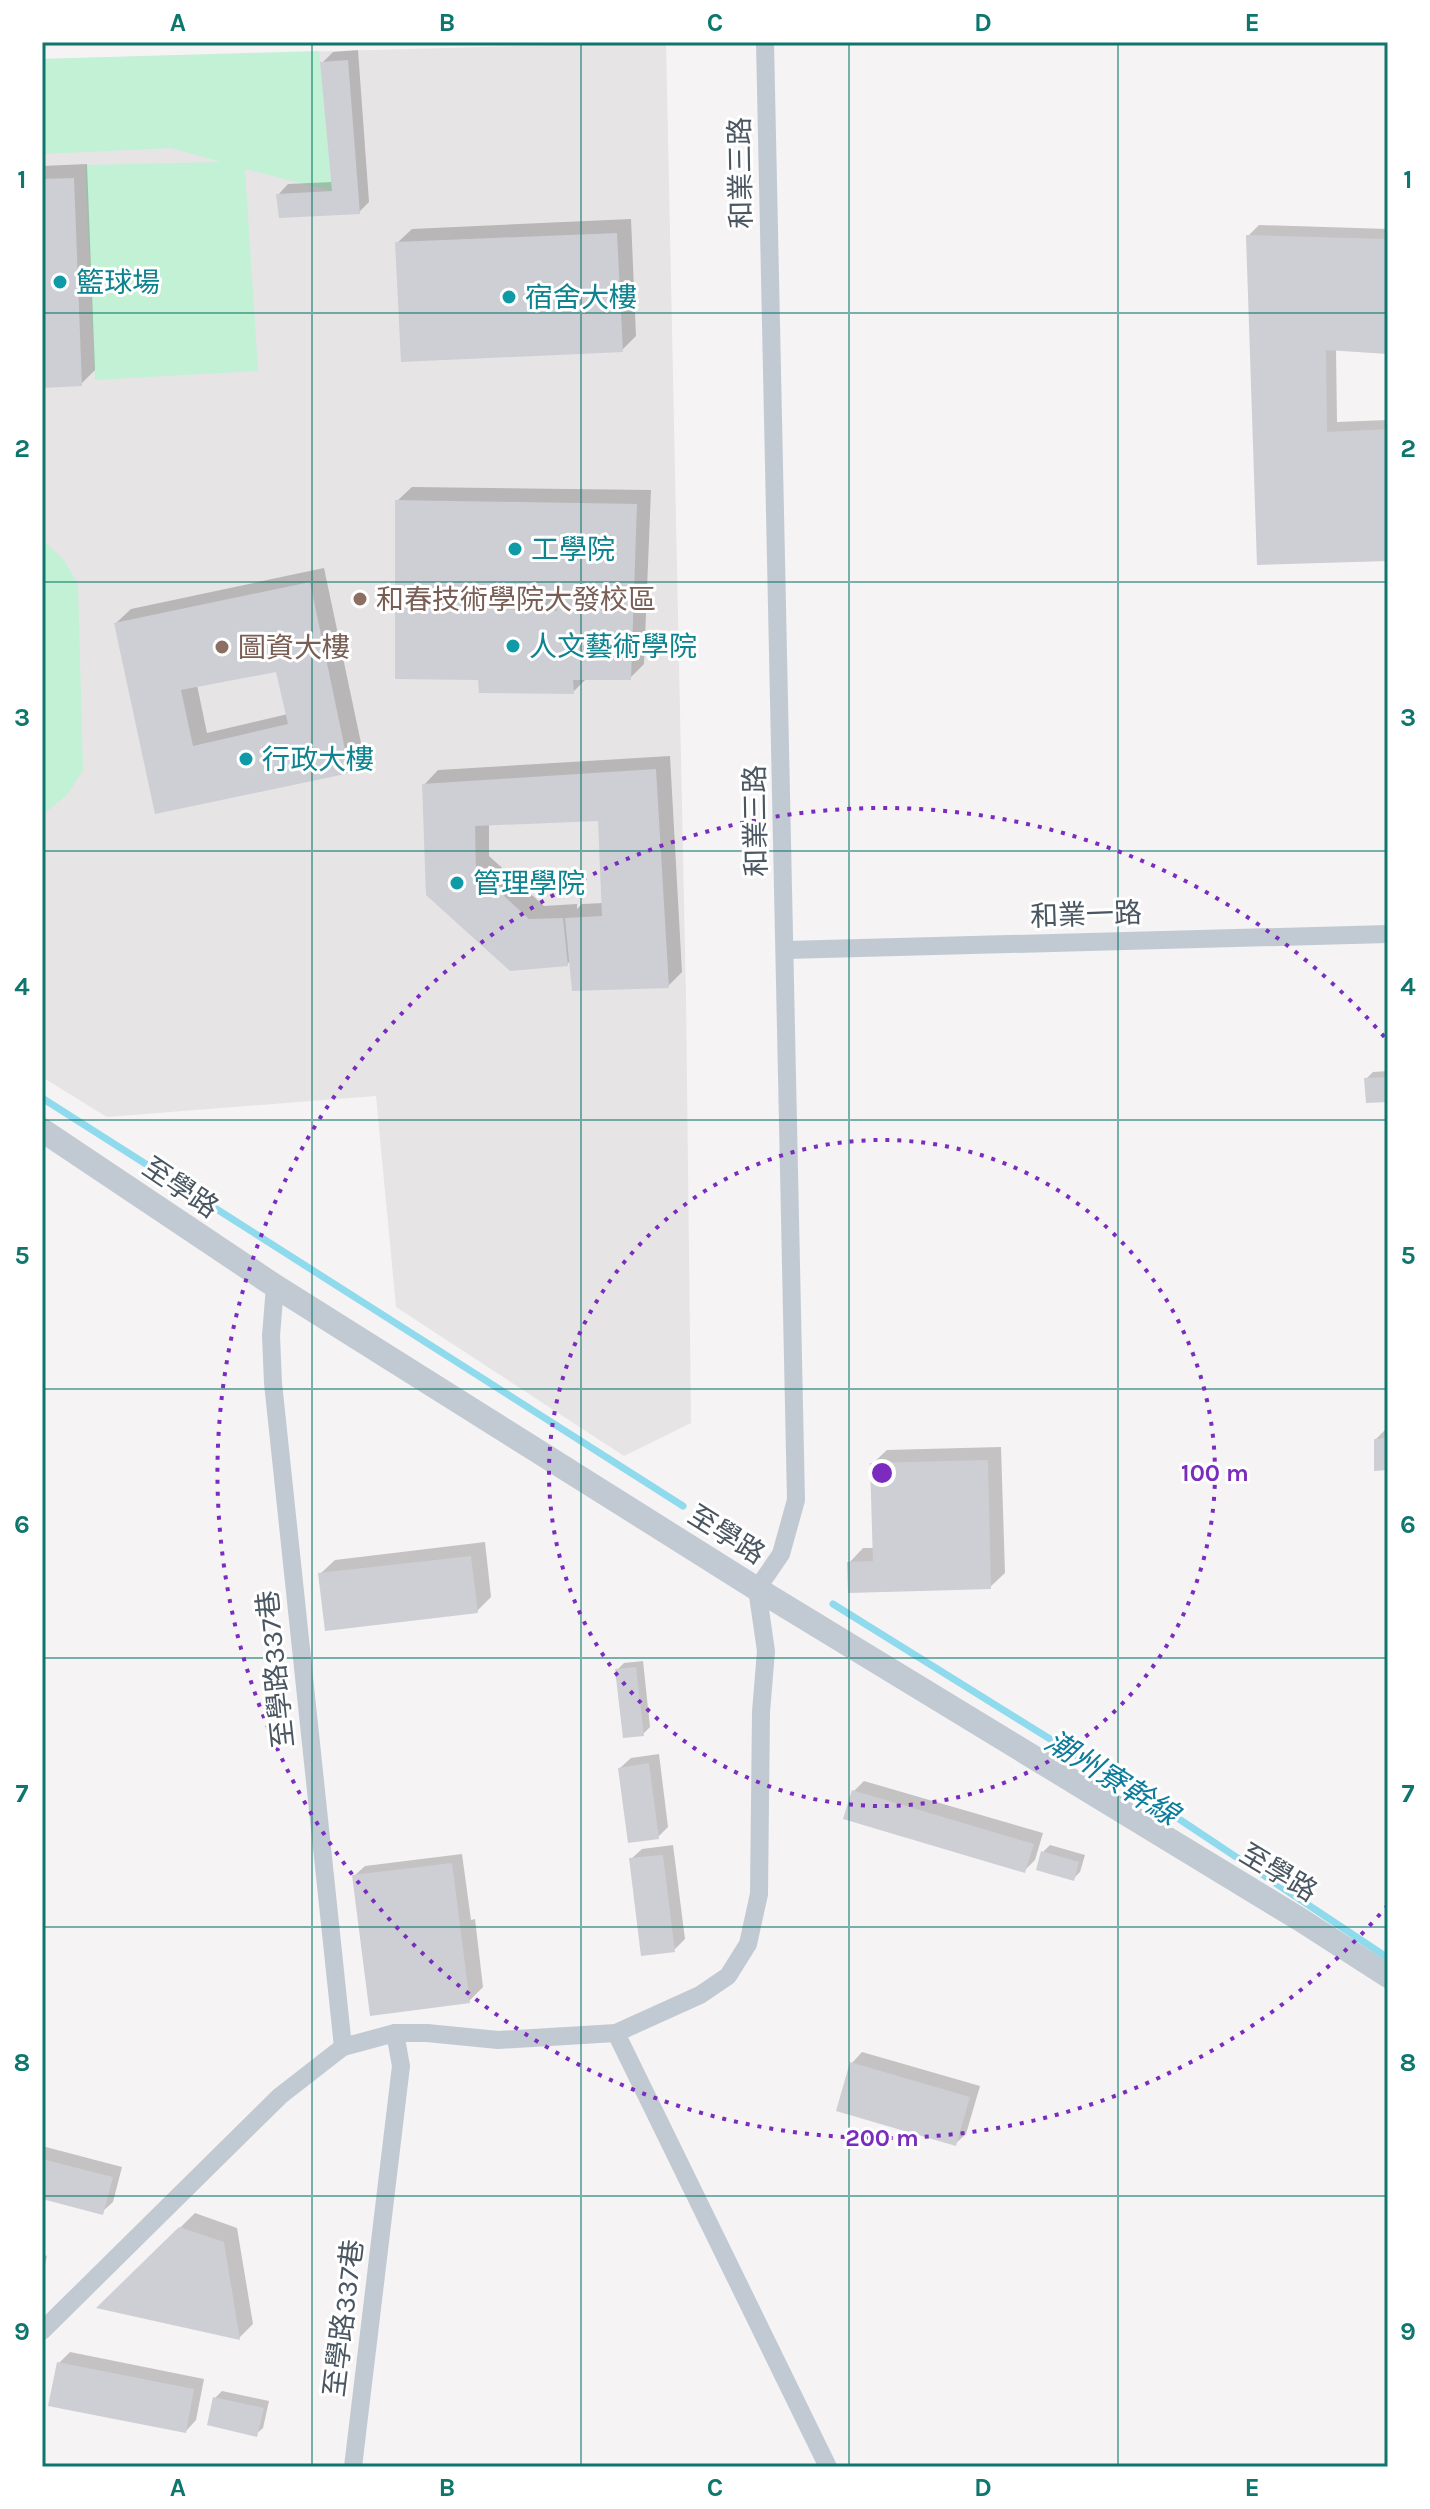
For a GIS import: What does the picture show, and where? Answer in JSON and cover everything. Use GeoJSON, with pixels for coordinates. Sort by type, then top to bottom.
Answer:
{"type":"FeatureCollection","features":[{"type":"Feature","properties":{"kind":"street","name":"和業三路"},"geometry":{"type":"LineString","coordinates":[[757,1589],[781,1554],[796,1500],[765,42]]}},
{"type":"Feature","properties":{"kind":"street","name":"和業一路"},"geometry":{"type":"LineString","coordinates":[[786,950],[1388,934]]}},
{"type":"Feature","properties":{"kind":"street","name":"至學路"},"geometry":{"type":"LineString","coordinates":[[42,1130],[275,1286],[757,1589],[1388,1976]]}},
{"type":"Feature","properties":{"kind":"street","name":"至學路337巷"},"geometry":{"type":"LineString","coordinates":[[275,1286],[271,1336],[273,1383],[343,2047]]}},
{"type":"Feature","properties":{"kind":"street"},"geometry":{"type":"LineString","coordinates":[[42,2331],[280,2096],[343,2047],[395,2033],[498,2040],[616,2033],[700,1995],[728,1976],[748,1944],[759,1894],[761,1712],[766,1651],[757,1589]]}},
{"type":"Feature","properties":{"kind":"street","name":"至學路337巷"},"geometry":{"type":"LineString","coordinates":[[353,2467],[400,2078],[395,2033]]}},
{"type":"Feature","properties":{"kind":"street"},"geometry":{"type":"LineString","coordinates":[[616,2033],[828,2467]]}},
{"type":"Feature","properties":{"kind":"shaded area","name":"和春技術學院大發校區"},"geometry":{"type":"Polygon","coordinates":[[[666,42],[686,998],[691,1423],[624,1456],[396,1307],[376,1096],[107,1117],[42,1077],[42,59],[666,42]]]}},
{"type":"Feature","properties":{"kind":"green space"},"geometry":{"type":"Polygon","coordinates":[[[319,51],[332,191],[245,169],[258,371],[95,380],[85,165],[221,162],[171,148],[42,154],[42,59],[319,51]]]}},
{"type":"Feature","properties":{"kind":"green space"},"geometry":{"type":"Polygon","coordinates":[[[42,539],[64,560],[78,584],[83,770],[67,795],[42,815],[42,539]]]}},
{"type":"Feature","properties":{"kind":"building"},"geometry":{"type":"Polygon","coordinates":[[[348,60],[360,214],[279,218],[276,194],[332,191],[320,62],[348,60]]]}},
{"type":"Feature","properties":{"kind":"building","name":"籃球場"},"geometry":{"type":"Polygon","coordinates":[[[74,178],[82,386],[42,388],[42,179],[74,178]]]}},
{"type":"Feature","properties":{"kind":"building","name":"宿舍大樓"},"geometry":{"type":"Polygon","coordinates":[[[617,233],[623,352],[401,362],[395,242],[617,233]]]}},
{"type":"Feature","properties":{"kind":"building"},"geometry":{"type":"Polygon","coordinates":[[[1246,235],[1388,239],[1388,354],[1326,350],[1327,432],[1388,429],[1388,561],[1257,565],[1246,235]]]}},
{"type":"Feature","properties":{"kind":"building"},"geometry":{"type":"Polygon","coordinates":[[[395,500],[637,504],[631,680],[573,680],[574,694],[479,693],[478,680],[395,679],[395,500]],[[469,595],[469,608],[557,611],[558,596],[469,595]]]}},
{"type":"Feature","properties":{"kind":"building"},"geometry":{"type":"Polygon","coordinates":[[[310,582],[350,773],[155,814],[114,623],[310,582]],[[276,672],[181,690],[193,746],[288,724],[276,672]]]}},
{"type":"Feature","properties":{"kind":"building","name":"管理學院"},"geometry":{"type":"Polygon","coordinates":[[[656,769],[669,988],[572,991],[565,918],[602,916],[598,821],[475,826],[476,870],[529,919],[563,918],[568,966],[510,971],[426,895],[422,784],[656,769]]]}},
{"type":"Feature","properties":{"kind":"building"},"geometry":{"type":"Polygon","coordinates":[[[1388,1077],[1388,1102],[1366,1103],[1364,1078],[1388,1077]]]}},
{"type":"Feature","properties":{"kind":"building"},"geometry":{"type":"Polygon","coordinates":[[[1388,1438],[1388,1470],[1374,1471],[1374,1439],[1388,1438]]]}},
{"type":"Feature","properties":{"kind":"building"},"geometry":{"type":"Polygon","coordinates":[[[988,1460],[991,1589],[848,1593],[847,1562],[873,1561],[870,1463],[988,1460]]]}},
{"type":"Feature","properties":{"kind":"building"},"geometry":{"type":"Polygon","coordinates":[[[471,1556],[478,1613],[325,1631],[318,1573],[471,1556]]]}},
{"type":"Feature","properties":{"kind":"building"},"geometry":{"type":"Polygon","coordinates":[[[636,1667],[644,1736],[623,1738],[615,1669],[636,1667]]]}},
{"type":"Feature","properties":{"kind":"building"},"geometry":{"type":"Polygon","coordinates":[[[649,1763],[659,1839],[628,1843],[618,1768],[649,1763]]]}},
{"type":"Feature","properties":{"kind":"building"},"geometry":{"type":"Polygon","coordinates":[[[852,1790],[1034,1844],[1025,1873],[843,1819],[852,1790]]]}},
{"type":"Feature","properties":{"kind":"building"},"geometry":{"type":"Polygon","coordinates":[[[1041,1851],[1079,1862],[1074,1881],[1036,1870],[1041,1851]]]}},
{"type":"Feature","properties":{"kind":"building"},"geometry":{"type":"Polygon","coordinates":[[[663,1855],[675,1952],[641,1956],[629,1858],[663,1855]]]}},
{"type":"Feature","properties":{"kind":"building"},"geometry":{"type":"Polygon","coordinates":[[[452,1863],[470,2003],[370,2016],[352,1875],[452,1863]]]}},
{"type":"Feature","properties":{"kind":"building"},"geometry":{"type":"Polygon","coordinates":[[[850,2062],[970,2097],[956,2146],[836,2111],[850,2062]]]}},
{"type":"Feature","properties":{"kind":"building"},"geometry":{"type":"Polygon","coordinates":[[[42,2159],[113,2177],[103,2215],[42,2199],[42,2159]]]}},
{"type":"Feature","properties":{"kind":"building"},"geometry":{"type":"Polygon","coordinates":[[[179,2227],[224,2242],[240,2340],[96,2308],[179,2227]]]}},
{"type":"Feature","properties":{"kind":"building"},"geometry":{"type":"Polygon","coordinates":[[[57,2362],[194,2389],[186,2433],[48,2406],[57,2362]]]}},
{"type":"Feature","properties":{"kind":"building"},"geometry":{"type":"Polygon","coordinates":[[[213,2397],[264,2408],[257,2437],[207,2425],[213,2397]]]}},
{"type":"Feature","properties":{"kind":"waterway"},"geometry":{"type":"LineString","coordinates":[[42,1098],[683,1506]]}},
{"type":"Feature","properties":{"kind":"waterway","name":"潮州寮幹線"},"geometry":{"type":"LineString","coordinates":[[833,1604],[1182,1821],[1388,1958]]}},
{"type":"Feature","properties":{"kind":"place","name":"籃球場"},"geometry":{"type":"Point","coordinates":[60,282]}},
{"type":"Feature","properties":{"kind":"place","name":"宿舍大樓"},"geometry":{"type":"Point","coordinates":[509,297]}},
{"type":"Feature","properties":{"kind":"place","name":"工學院"},"geometry":{"type":"Point","coordinates":[515,549]}},
{"type":"Feature","properties":{"kind":"place","name":"和春技術學院大發校區"},"geometry":{"type":"Point","coordinates":[360,599]}},
{"type":"Feature","properties":{"kind":"place","name":"人文藝術學院"},"geometry":{"type":"Point","coordinates":[513,646]}},
{"type":"Feature","properties":{"kind":"place","name":"圖資大樓"},"geometry":{"type":"Point","coordinates":[222,647]}},
{"type":"Feature","properties":{"kind":"place","name":"行政大樓"},"geometry":{"type":"Point","coordinates":[246,759]}},
{"type":"Feature","properties":{"kind":"place","name":"管理學院"},"geometry":{"type":"Point","coordinates":[457,883]}}]}
